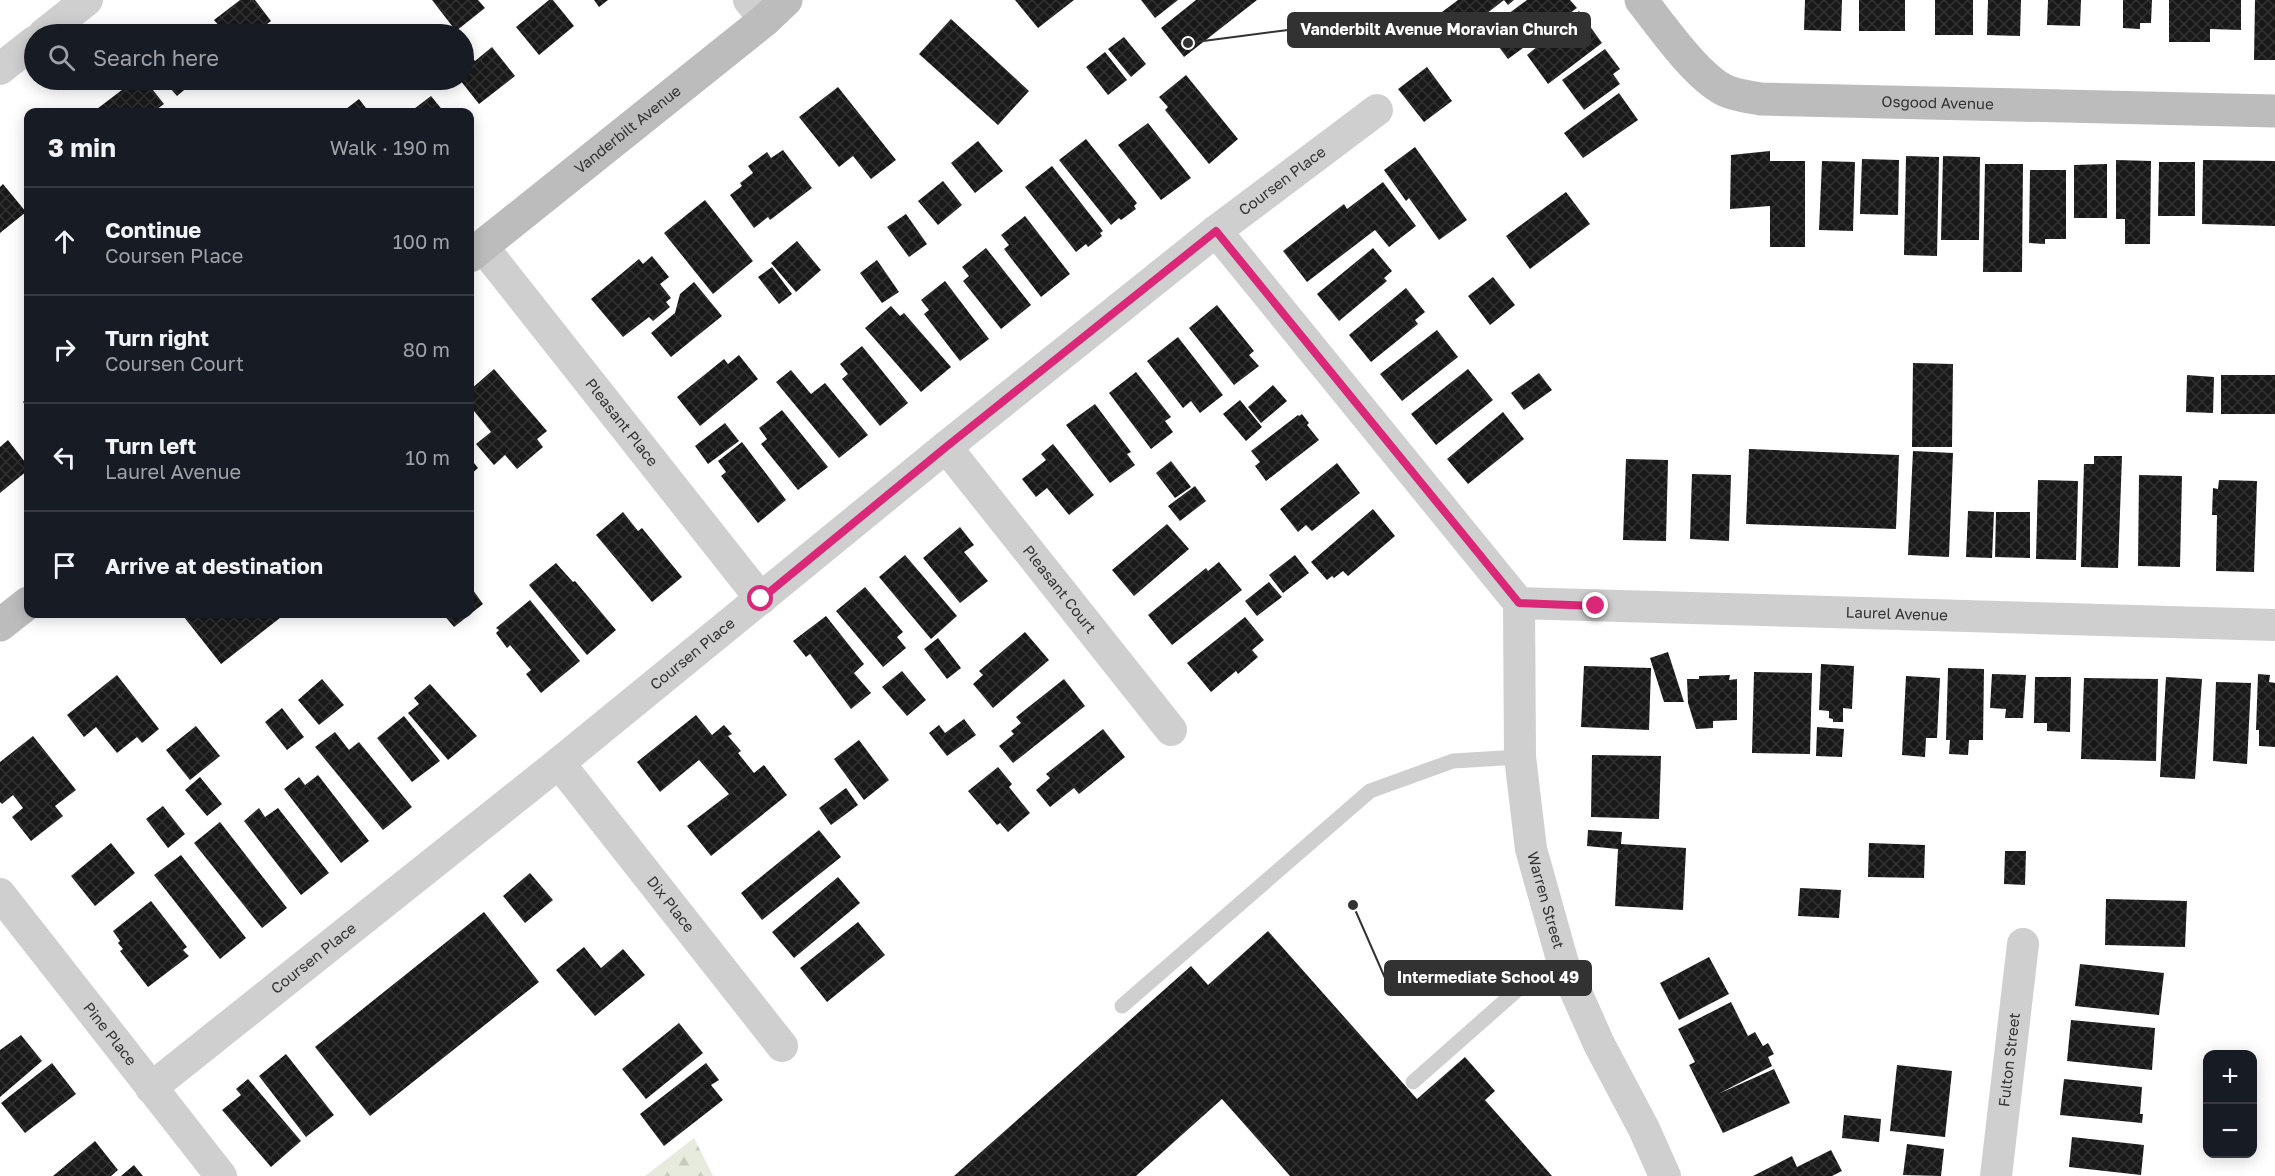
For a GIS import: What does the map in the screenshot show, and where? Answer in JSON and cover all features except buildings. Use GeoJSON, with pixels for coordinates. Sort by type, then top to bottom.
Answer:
{"type":"FeatureCollection","features":[{"type":"Feature","properties":{"kind":"street"},"geometry":{"type":"LineString","coordinates":[[57,24],[87,0]]}},
{"type":"Feature","properties":{"kind":"street","name":"Osgood Avenue"},"geometry":{"type":"LineString","coordinates":[[1641,0],[1702,74],[1727,92],[1761,99],[2275,111]]}},
{"type":"Feature","properties":{"kind":"street","name":"Vanderbilt Avenue"},"geometry":{"type":"LineString","coordinates":[[476,251],[767,7]]}},
{"type":"Feature","properties":{"kind":"street"},"geometry":{"type":"LineString","coordinates":[[0,69],[24,50]]}},
{"type":"Feature","properties":{"kind":"street","name":"Coursen Place"},"geometry":{"type":"LineString","coordinates":[[151,1088],[559,763],[946,447],[1216,231],[1377,110]]}},
{"type":"Feature","properties":{"kind":"street"},"geometry":{"type":"LineString","coordinates":[[1216,231],[1519,603]]}},
{"type":"Feature","properties":{"kind":"street","name":"Pleasant Place"},"geometry":{"type":"LineString","coordinates":[[476,251],[761,599]]}},
{"type":"Feature","properties":{"kind":"street","name":"Pleasant Court"},"geometry":{"type":"LineString","coordinates":[[946,447],[1172,730]]}},
{"type":"Feature","properties":{"kind":"street","name":"Laurel Avenue"},"geometry":{"type":"LineString","coordinates":[[1519,603],[2275,625]]}},
{"type":"Feature","properties":{"kind":"street","name":"Warren Street"},"geometry":{"type":"LineString","coordinates":[[1519,603],[1520,758],[1531,849],[1563,963],[1599,1044],[1644,1129],[1665,1176]]}},
{"type":"Feature","properties":{"kind":"street"},"geometry":{"type":"LineString","coordinates":[[0,625],[24,606]]}},
{"type":"Feature","properties":{"kind":"street","name":"Dix Place"},"geometry":{"type":"LineString","coordinates":[[559,763],[782,1046]]}},
{"type":"Feature","properties":{"kind":"street","name":"Pine Place"},"geometry":{"type":"LineString","coordinates":[[0,894],[221,1176]]}},
{"type":"Feature","properties":{"kind":"street","name":"Fulton Street"},"geometry":{"type":"LineString","coordinates":[[1996,1176],[2023,944]]}},
{"type":"Feature","properties":{"kind":"lane"},"geometry":{"type":"LineString","coordinates":[[1122,1006],[1370,791],[1453,761],[1520,758]]}},
{"type":"Feature","properties":{"kind":"lane"},"geometry":{"type":"LineString","coordinates":[[1413,1082],[1532,977],[1563,963]]}},
{"type":"Feature","properties":{"kind":"green space"},"geometry":{"type":"Polygon","coordinates":[[[694,1138],[713,1176],[645,1176],[694,1138]]]}},
{"type":"Feature","properties":{"kind":"place","name":"Vanderbilt Avenue Moravian Church"},"geometry":{"type":"Point","coordinates":[1188,43]}},
{"type":"Feature","properties":{"kind":"place","name":"Intermediate School 49"},"geometry":{"type":"Point","coordinates":[1353,905]}},
{"type":"Feature","properties":{"kind":"route"},"geometry":{"type":"LineString","coordinates":[[761,599],[946,447],[1216,231],[1519,603],[1596,606]]}}]}
